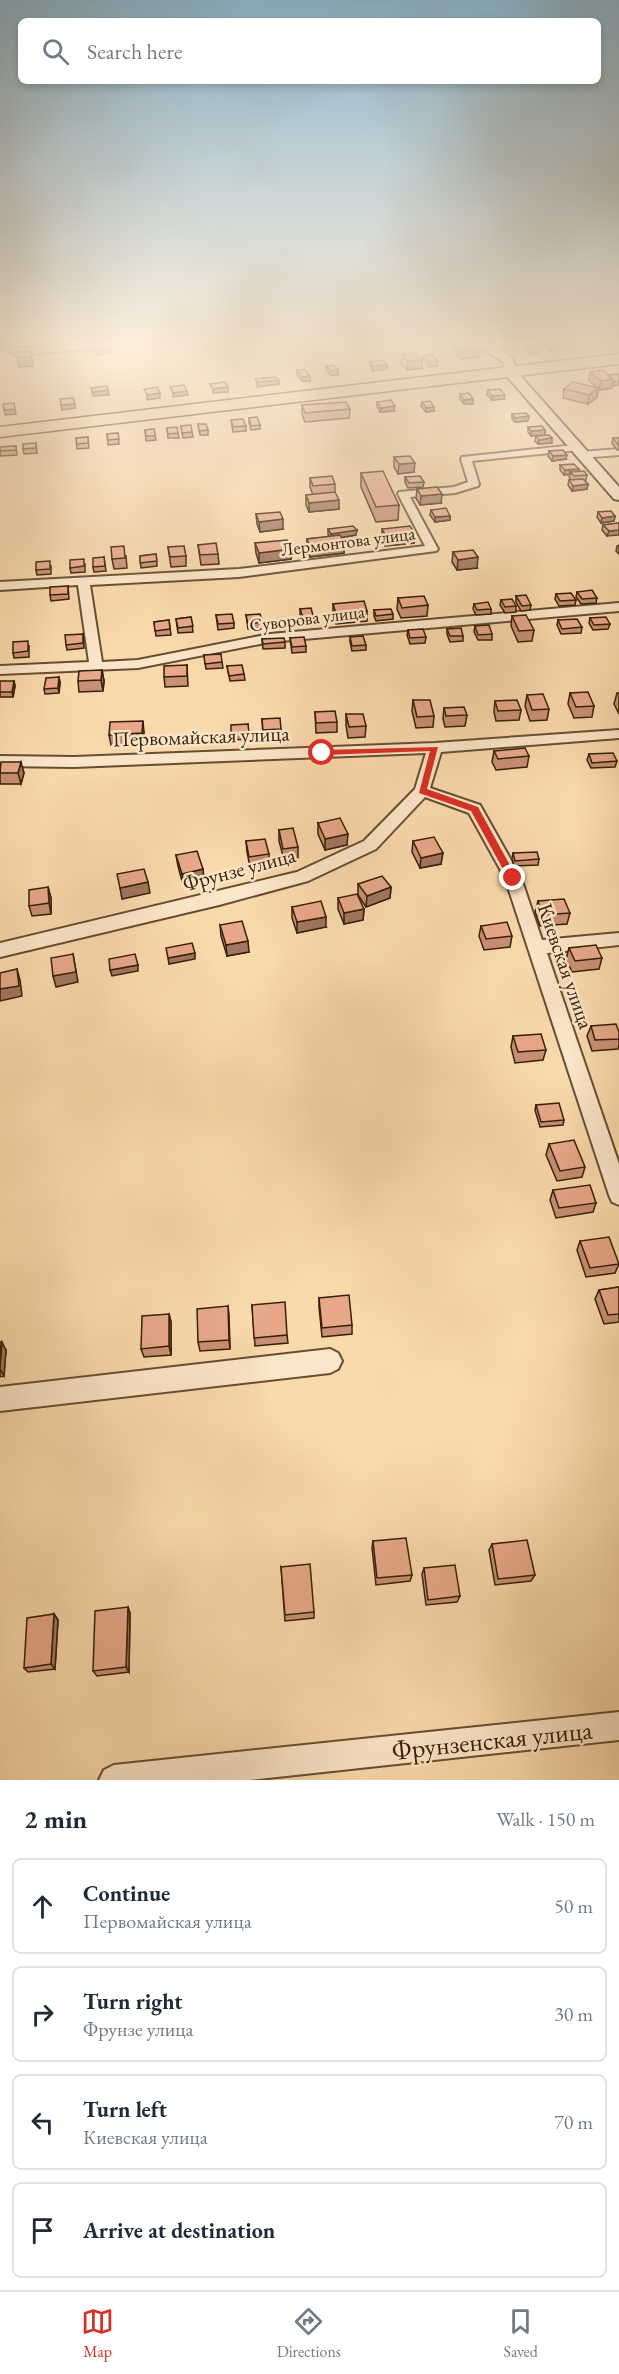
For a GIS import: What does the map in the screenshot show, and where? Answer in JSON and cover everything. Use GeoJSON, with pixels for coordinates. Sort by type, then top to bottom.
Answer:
{"type":"FeatureCollection","features":[{"type":"Feature","properties":{"kind":"highway"},"geometry":{"type":"LineString","coordinates":[[0,432],[60,425]]}},
{"type":"Feature","properties":{"kind":"street"},"geometry":{"type":"LineString","coordinates":[[555,425],[619,496]]}},
{"type":"Feature","properties":{"kind":"street","name":"Лермонтова улица"},"geometry":{"type":"LineString","coordinates":[[0,585],[239,573],[432,549],[403,495],[455,490],[474,484],[466,459],[578,452],[619,452]]}},
{"type":"Feature","properties":{"kind":"street"},"geometry":{"type":"LineString","coordinates":[[84,581],[96,666]]}},
{"type":"Feature","properties":{"kind":"street","name":"Суворова улица"},"geometry":{"type":"LineString","coordinates":[[0,670],[138,664],[270,638],[619,607]]}},
{"type":"Feature","properties":{"kind":"street","name":"Первомайская улица"},"geometry":{"type":"LineString","coordinates":[[0,761],[74,762],[435,748],[619,734]]}},
{"type":"Feature","properties":{"kind":"street","name":"Фрунзе улица"},"geometry":{"type":"LineString","coordinates":[[0,950],[219,899],[302,877],[370,845],[422,791],[435,748]]}},
{"type":"Feature","properties":{"kind":"street","name":"Киевская улица"},"geometry":{"type":"LineString","coordinates":[[422,791],[475,809],[513,878],[619,1196]]}},
{"type":"Feature","properties":{"kind":"street"},"geometry":{"type":"LineString","coordinates":[[536,947],[619,939]]}},
{"type":"Feature","properties":{"kind":"street"},"geometry":{"type":"LineString","coordinates":[[0,1399],[330,1361]]}},
{"type":"Feature","properties":{"kind":"street","name":"Фрунзенская улица"},"geometry":{"type":"LineString","coordinates":[[114,1780],[619,1726]]}},
{"type":"Feature","properties":{"kind":"building"},"geometry":{"type":"Polygon","coordinates":[[[191,425],[192,432],[182,433],[181,426],[191,425]]]}},
{"type":"Feature","properties":{"kind":"building"},"geometry":{"type":"Polygon","coordinates":[[[198,425],[206,425],[208,430],[199,431],[198,425]]]}},
{"type":"Feature","properties":{"kind":"building"},"geometry":{"type":"Polygon","coordinates":[[[542,426],[545,430],[531,431],[528,427],[542,426]]]}},
{"type":"Feature","properties":{"kind":"building"},"geometry":{"type":"Polygon","coordinates":[[[177,427],[178,433],[168,434],[167,428],[177,427]]]}},
{"type":"Feature","properties":{"kind":"building"},"geometry":{"type":"Polygon","coordinates":[[[154,429],[155,436],[146,436],[145,430],[154,429]]]}},
{"type":"Feature","properties":{"kind":"building"},"geometry":{"type":"Polygon","coordinates":[[[118,433],[119,439],[108,440],[107,434],[118,433]]]}},
{"type":"Feature","properties":{"kind":"building"},"geometry":{"type":"Polygon","coordinates":[[[549,435],[552,438],[539,440],[536,436],[549,435]]]}},
{"type":"Feature","properties":{"kind":"building"},"geometry":{"type":"Polygon","coordinates":[[[88,437],[88,443],[77,444],[76,438],[88,437]]]}},
{"type":"Feature","properties":{"kind":"building"},"geometry":{"type":"Polygon","coordinates":[[[613,438],[619,438],[619,445],[618,445],[613,438]]]}},
{"type":"Feature","properties":{"kind":"building"},"geometry":{"type":"Polygon","coordinates":[[[36,443],[36,448],[23,449],[23,444],[36,443]]]}},
{"type":"Feature","properties":{"kind":"building"},"geometry":{"type":"Polygon","coordinates":[[[16,446],[16,450],[0,451],[0,447],[16,446]]]}},
{"type":"Feature","properties":{"kind":"building"},"geometry":{"type":"Polygon","coordinates":[[[563,450],[567,455],[553,456],[549,451],[563,450]]]}},
{"type":"Feature","properties":{"kind":"building"},"geometry":{"type":"Polygon","coordinates":[[[410,456],[415,463],[399,464],[394,457],[410,456]]]}},
{"type":"Feature","properties":{"kind":"building"},"geometry":{"type":"Polygon","coordinates":[[[574,464],[579,469],[565,470],[560,465],[574,464]]]}},
{"type":"Feature","properties":{"kind":"building"},"geometry":{"type":"Polygon","coordinates":[[[383,471],[399,505],[376,507],[361,473],[383,471]]]}},
{"type":"Feature","properties":{"kind":"building"},"geometry":{"type":"Polygon","coordinates":[[[584,471],[587,475],[574,476],[570,472],[584,471]]]}},
{"type":"Feature","properties":{"kind":"building"},"geometry":{"type":"Polygon","coordinates":[[[332,476],[335,484],[313,486],[310,478],[332,476]]]}},
{"type":"Feature","properties":{"kind":"building"},"geometry":{"type":"Polygon","coordinates":[[[420,476],[424,482],[409,483],[405,477],[420,476]]]}},
{"type":"Feature","properties":{"kind":"building"},"geometry":{"type":"Polygon","coordinates":[[[583,479],[588,484],[573,486],[569,480],[583,479]]]}},
{"type":"Feature","properties":{"kind":"building"},"geometry":{"type":"Polygon","coordinates":[[[437,487],[442,494],[421,496],[417,489],[437,487]]]}},
{"type":"Feature","properties":{"kind":"building"},"geometry":{"type":"Polygon","coordinates":[[[335,492],[339,500],[309,503],[306,495],[335,492]]]}},
{"type":"Feature","properties":{"kind":"building"},"geometry":{"type":"Polygon","coordinates":[[[446,508],[450,516],[435,517],[431,510],[446,508]]]}},
{"type":"Feature","properties":{"kind":"building"},"geometry":{"type":"Polygon","coordinates":[[[611,511],[615,516],[602,518],[598,512],[611,511]]]}},
{"type":"Feature","properties":{"kind":"building"},"geometry":{"type":"Polygon","coordinates":[[[280,512],[283,519],[259,522],[256,514],[280,512]]]}},
{"type":"Feature","properties":{"kind":"building"},"geometry":{"type":"Polygon","coordinates":[[[619,523],[619,530],[609,531],[603,525],[619,523]]]}},
{"type":"Feature","properties":{"kind":"building"},"geometry":{"type":"Polygon","coordinates":[[[353,526],[357,530],[331,534],[328,529],[353,526]]]}},
{"type":"Feature","properties":{"kind":"building"},"geometry":{"type":"Polygon","coordinates":[[[410,526],[414,533],[386,536],[382,529],[410,526]]]}},
{"type":"Feature","properties":{"kind":"building"},"geometry":{"type":"Polygon","coordinates":[[[340,535],[344,543],[310,547],[307,539],[340,535]]]}},
{"type":"Feature","properties":{"kind":"building"},"geometry":{"type":"Polygon","coordinates":[[[287,540],[291,549],[259,553],[255,543],[287,540]]]}},
{"type":"Feature","properties":{"kind":"building"},"geometry":{"type":"Polygon","coordinates":[[[216,543],[218,554],[200,555],[198,545],[216,543]]]}},
{"type":"Feature","properties":{"kind":"building"},"geometry":{"type":"Polygon","coordinates":[[[124,546],[125,558],[112,559],[111,547],[124,546]]]}},
{"type":"Feature","properties":{"kind":"building"},"geometry":{"type":"Polygon","coordinates":[[[184,546],[186,556],[170,557],[168,547],[184,546]]]}},
{"type":"Feature","properties":{"kind":"building"},"geometry":{"type":"Polygon","coordinates":[[[473,550],[478,557],[458,560],[453,552],[473,550]]]}},
{"type":"Feature","properties":{"kind":"building"},"geometry":{"type":"Polygon","coordinates":[[[156,554],[157,561],[140,563],[140,556],[156,554]]]}},
{"type":"Feature","properties":{"kind":"building"},"geometry":{"type":"Polygon","coordinates":[[[104,557],[105,566],[93,567],[93,558],[104,557]]]}},
{"type":"Feature","properties":{"kind":"building"},"geometry":{"type":"Polygon","coordinates":[[[84,559],[84,566],[70,568],[70,560],[84,559]]]}},
{"type":"Feature","properties":{"kind":"building"},"geometry":{"type":"Polygon","coordinates":[[[50,561],[50,569],[36,570],[36,562],[50,561]]]}},
{"type":"Feature","properties":{"kind":"building"},"geometry":{"type":"Polygon","coordinates":[[[68,586],[68,594],[50,595],[50,587],[68,586]]]}},
{"type":"Feature","properties":{"kind":"building"},"geometry":{"type":"Polygon","coordinates":[[[592,590],[597,598],[582,599],[577,592],[592,590]]]}},
{"type":"Feature","properties":{"kind":"building"},"geometry":{"type":"Polygon","coordinates":[[[571,593],[576,600],[560,601],[556,594],[571,593]]]}},
{"type":"Feature","properties":{"kind":"building"},"geometry":{"type":"Polygon","coordinates":[[[526,595],[531,605],[522,606],[516,596],[526,595]]]}},
{"type":"Feature","properties":{"kind":"building"},"geometry":{"type":"Polygon","coordinates":[[[424,596],[428,605],[402,608],[398,598],[424,596]]]}},
{"type":"Feature","properties":{"kind":"building"},"geometry":{"type":"Polygon","coordinates":[[[512,599],[516,606],[505,607],[501,600],[512,599]]]}},
{"type":"Feature","properties":{"kind":"building"},"geometry":{"type":"Polygon","coordinates":[[[364,601],[367,611],[336,614],[333,604],[364,601]]]}},
{"type":"Feature","properties":{"kind":"building"},"geometry":{"type":"Polygon","coordinates":[[[488,602],[491,609],[477,610],[474,604],[488,602]]]}},
{"type":"Feature","properties":{"kind":"building"},"geometry":{"type":"Polygon","coordinates":[[[311,608],[314,619],[304,620],[300,609],[311,608]]]}},
{"type":"Feature","properties":{"kind":"building"},"geometry":{"type":"Polygon","coordinates":[[[391,609],[393,614],[376,616],[374,610],[391,609]]]}},
{"type":"Feature","properties":{"kind":"building"},"geometry":{"type":"Polygon","coordinates":[[[232,614],[234,623],[218,624],[216,615],[232,614]]]}},
{"type":"Feature","properties":{"kind":"building"},"geometry":{"type":"Polygon","coordinates":[[[260,614],[263,622],[248,624],[246,615],[260,614]]]}},
{"type":"Feature","properties":{"kind":"building"},"geometry":{"type":"Polygon","coordinates":[[[526,615],[534,630],[519,631],[512,616],[526,615]]]}},
{"type":"Feature","properties":{"kind":"building"},"geometry":{"type":"Polygon","coordinates":[[[191,617],[193,626],[178,628],[176,619],[191,617]]]}},
{"type":"Feature","properties":{"kind":"building"},"geometry":{"type":"Polygon","coordinates":[[[606,617],[610,624],[594,625],[590,618],[606,617]]]}},
{"type":"Feature","properties":{"kind":"building"},"geometry":{"type":"Polygon","coordinates":[[[577,619],[582,627],[562,629],[558,620],[577,619]]]}},
{"type":"Feature","properties":{"kind":"building"},"geometry":{"type":"Polygon","coordinates":[[[169,620],[170,629],[155,631],[154,622],[169,620]]]}},
{"type":"Feature","properties":{"kind":"building"},"geometry":{"type":"Polygon","coordinates":[[[489,625],[492,634],[478,635],[475,626],[489,625]]]}},
{"type":"Feature","properties":{"kind":"building"},"geometry":{"type":"Polygon","coordinates":[[[461,628],[463,636],[450,636],[447,629],[461,628]]]}},
{"type":"Feature","properties":{"kind":"building"},"geometry":{"type":"Polygon","coordinates":[[[423,629],[426,637],[410,638],[408,630],[423,629]]]}},
{"type":"Feature","properties":{"kind":"building"},"geometry":{"type":"Polygon","coordinates":[[[83,634],[83,643],[66,645],[65,635],[83,634]]]}},
{"type":"Feature","properties":{"kind":"building"},"geometry":{"type":"Polygon","coordinates":[[[363,636],[366,645],[352,646],[350,637],[363,636]]]}},
{"type":"Feature","properties":{"kind":"building"},"geometry":{"type":"Polygon","coordinates":[[[304,637],[306,646],[292,647],[290,638],[304,637]]]}},
{"type":"Feature","properties":{"kind":"building"},"geometry":{"type":"Polygon","coordinates":[[[284,638],[285,642],[263,644],[262,639],[284,638]]]}},
{"type":"Feature","properties":{"kind":"building"},"geometry":{"type":"Polygon","coordinates":[[[28,641],[28,651],[13,653],[13,642],[28,641]]]}},
{"type":"Feature","properties":{"kind":"building"},"geometry":{"type":"Polygon","coordinates":[[[221,654],[222,662],[205,664],[204,655],[221,654]]]}},
{"type":"Feature","properties":{"kind":"building"},"geometry":{"type":"Polygon","coordinates":[[[187,665],[187,676],[164,677],[164,666],[187,665]]]}},
{"type":"Feature","properties":{"kind":"building"},"geometry":{"type":"Polygon","coordinates":[[[242,665],[244,674],[229,676],[227,666],[242,665]]]}},
{"type":"Feature","properties":{"kind":"building"},"geometry":{"type":"Polygon","coordinates":[[[102,670],[101,680],[78,681],[79,671],[102,670]]]}},
{"type":"Feature","properties":{"kind":"building"},"geometry":{"type":"Polygon","coordinates":[[[59,677],[58,688],[44,689],[46,678],[59,677]]]}},
{"type":"Feature","properties":{"kind":"building"},"geometry":{"type":"Polygon","coordinates":[[[0,681],[14,681],[12,692],[0,692],[0,681]]]}},
{"type":"Feature","properties":{"kind":"building"},"geometry":{"type":"Polygon","coordinates":[[[588,692],[594,706],[576,707],[570,693],[588,692]]]}},
{"type":"Feature","properties":{"kind":"building"},"geometry":{"type":"Polygon","coordinates":[[[543,694],[549,709],[532,710],[527,695],[543,694]]]}},
{"type":"Feature","properties":{"kind":"building"},"geometry":{"type":"Polygon","coordinates":[[[413,700],[430,700],[434,716],[417,717],[413,700]]]}},
{"type":"Feature","properties":{"kind":"building"},"geometry":{"type":"Polygon","coordinates":[[[517,700],[521,710],[498,711],[495,701],[517,700]]]}},
{"type":"Feature","properties":{"kind":"building"},"geometry":{"type":"Polygon","coordinates":[[[464,707],[467,715],[446,716],[444,708],[464,707]]]}},
{"type":"Feature","properties":{"kind":"building"},"geometry":{"type":"Polygon","coordinates":[[[335,711],[337,722],[316,723],[315,712],[335,711]]]}},
{"type":"Feature","properties":{"kind":"building"},"geometry":{"type":"Polygon","coordinates":[[[346,714],[363,714],[366,726],[349,727],[346,714]]]}},
{"type":"Feature","properties":{"kind":"building"},"geometry":{"type":"Polygon","coordinates":[[[280,718],[281,729],[263,730],[262,719],[280,718]]]}},
{"type":"Feature","properties":{"kind":"building"},"geometry":{"type":"Polygon","coordinates":[[[143,721],[142,733],[109,735],[110,722],[143,721]]]}},
{"type":"Feature","properties":{"kind":"building"},"geometry":{"type":"Polygon","coordinates":[[[248,724],[249,733],[231,734],[231,725],[248,724]]]}},
{"type":"Feature","properties":{"kind":"building"},"geometry":{"type":"Polygon","coordinates":[[[525,748],[529,756],[498,759],[494,751],[525,748]]]}},
{"type":"Feature","properties":{"kind":"building"},"geometry":{"type":"Polygon","coordinates":[[[613,753],[617,761],[592,763],[589,754],[613,753]]]}},
{"type":"Feature","properties":{"kind":"building"},"geometry":{"type":"Polygon","coordinates":[[[1,762],[21,762],[18,773],[0,773],[1,762]]]}},
{"type":"Feature","properties":{"kind":"building"},"geometry":{"type":"Polygon","coordinates":[[[340,818],[348,834],[325,839],[318,823],[340,818]]]}},
{"type":"Feature","properties":{"kind":"building"},"geometry":{"type":"Polygon","coordinates":[[[293,828],[298,847],[283,849],[279,830],[293,828]]]}},
{"type":"Feature","properties":{"kind":"building"},"geometry":{"type":"Polygon","coordinates":[[[434,837],[443,853],[421,858],[413,841],[434,837]]]}},
{"type":"Feature","properties":{"kind":"building"},"geometry":{"type":"Polygon","coordinates":[[[265,839],[269,854],[249,857],[246,841],[265,839]]]}},
{"type":"Feature","properties":{"kind":"building"},"geometry":{"type":"Polygon","coordinates":[[[197,851],[203,869],[182,874],[176,855],[197,851]]]}},
{"type":"Feature","properties":{"kind":"building"},"geometry":{"type":"Polygon","coordinates":[[[537,852],[539,859],[515,861],[513,853],[537,852]]]}},
{"type":"Feature","properties":{"kind":"building"},"geometry":{"type":"Polygon","coordinates":[[[144,869],[148,882],[120,888],[117,874],[144,869]]]}},
{"type":"Feature","properties":{"kind":"building"},"geometry":{"type":"Polygon","coordinates":[[[382,876],[391,887],[367,896],[358,884],[382,876]]]}},
{"type":"Feature","properties":{"kind":"building"},"geometry":{"type":"Polygon","coordinates":[[[48,887],[49,903],[29,906],[29,890],[48,887]]]}},
{"type":"Feature","properties":{"kind":"building"},"geometry":{"type":"Polygon","coordinates":[[[357,894],[364,909],[344,913],[338,898],[357,894]]]}},
{"type":"Feature","properties":{"kind":"building"},"geometry":{"type":"Polygon","coordinates":[[[564,899],[570,913],[542,915],[538,901],[564,899]]]}},
{"type":"Feature","properties":{"kind":"building"},"geometry":{"type":"Polygon","coordinates":[[[321,901],[326,917],[297,922],[292,907],[321,901]]]}},
{"type":"Feature","properties":{"kind":"building"},"geometry":{"type":"Polygon","coordinates":[[[242,921],[248,941],[226,945],[220,925],[242,921]]]}},
{"type":"Feature","properties":{"kind":"building"},"geometry":{"type":"Polygon","coordinates":[[[507,922],[512,936],[486,939],[481,926],[507,922]]]}},
{"type":"Feature","properties":{"kind":"building"},"geometry":{"type":"Polygon","coordinates":[[[192,943],[195,953],[168,958],[166,948],[192,943]]]}},
{"type":"Feature","properties":{"kind":"building"},"geometry":{"type":"Polygon","coordinates":[[[596,945],[602,958],[575,961],[569,948],[596,945]]]}},
{"type":"Feature","properties":{"kind":"building"},"geometry":{"type":"Polygon","coordinates":[[[73,954],[76,972],[53,976],[51,958],[73,954]]]}},
{"type":"Feature","properties":{"kind":"building"},"geometry":{"type":"Polygon","coordinates":[[[135,954],[138,965],[110,970],[109,959],[135,954]]]}},
{"type":"Feature","properties":{"kind":"building"},"geometry":{"type":"Polygon","coordinates":[[[17,969],[19,986],[0,989],[0,973],[17,969]]]}},
{"type":"Feature","properties":{"kind":"building"},"geometry":{"type":"Polygon","coordinates":[[[616,1024],[619,1039],[595,1040],[591,1026],[616,1024]]]}},
{"type":"Feature","properties":{"kind":"building"},"geometry":{"type":"Polygon","coordinates":[[[541,1034],[546,1050],[518,1052],[513,1036],[541,1034]]]}},
{"type":"Feature","properties":{"kind":"building"},"geometry":{"type":"Polygon","coordinates":[[[559,1103],[564,1120],[541,1122],[536,1105],[559,1103]]]}},
{"type":"Feature","properties":{"kind":"building"},"geometry":{"type":"Polygon","coordinates":[[[574,1140],[585,1167],[560,1171],[549,1144],[574,1140]]]}},
{"type":"Feature","properties":{"kind":"building"},"geometry":{"type":"Polygon","coordinates":[[[590,1185],[596,1203],[559,1208],[553,1190],[590,1185]]]}},
{"type":"Feature","properties":{"kind":"building"},"geometry":{"type":"Polygon","coordinates":[[[609,1237],[619,1264],[590,1268],[580,1241],[609,1237]]]}},
{"type":"Feature","properties":{"kind":"building"},"geometry":{"type":"Polygon","coordinates":[[[619,1287],[619,1314],[608,1315],[599,1290],[619,1287]]]}},
{"type":"Feature","properties":{"kind":"building"},"geometry":{"type":"Polygon","coordinates":[[[349,1295],[352,1325],[322,1328],[319,1298],[349,1295]]]}},
{"type":"Feature","properties":{"kind":"building"},"geometry":{"type":"Polygon","coordinates":[[[285,1302],[287,1335],[254,1338],[252,1305],[285,1302]]]}},
{"type":"Feature","properties":{"kind":"building"},"geometry":{"type":"Polygon","coordinates":[[[228,1306],[229,1340],[198,1342],[197,1309],[228,1306]]]}},
{"type":"Feature","properties":{"kind":"building"},"geometry":{"type":"Polygon","coordinates":[[[169,1314],[169,1346],[141,1349],[142,1316],[169,1314]]]}},
{"type":"Feature","properties":{"kind":"building"},"geometry":{"type":"Polygon","coordinates":[[[406,1538],[412,1575],[377,1578],[373,1541],[406,1538]]]}},
{"type":"Feature","properties":{"kind":"building"},"geometry":{"type":"Polygon","coordinates":[[[527,1540],[535,1575],[498,1579],[492,1544],[527,1540]]]}},
{"type":"Feature","properties":{"kind":"building"},"geometry":{"type":"Polygon","coordinates":[[[310,1564],[314,1612],[285,1615],[281,1567],[310,1564]]]}},
{"type":"Feature","properties":{"kind":"building"},"geometry":{"type":"Polygon","coordinates":[[[455,1565],[460,1596],[428,1600],[424,1568],[455,1565]]]}},
{"type":"Feature","properties":{"kind":"building"},"geometry":{"type":"Polygon","coordinates":[[[128,1607],[126,1667],[93,1671],[95,1611],[128,1607]]]}},
{"type":"Feature","properties":{"kind":"building"},"geometry":{"type":"Polygon","coordinates":[[[54,1614],[51,1664],[24,1668],[27,1618],[54,1614]]]}},
{"type":"Feature","properties":{"kind":"route"},"geometry":{"type":"LineString","coordinates":[[322,753],[435,748],[422,791],[475,809],[513,878]]}}]}
